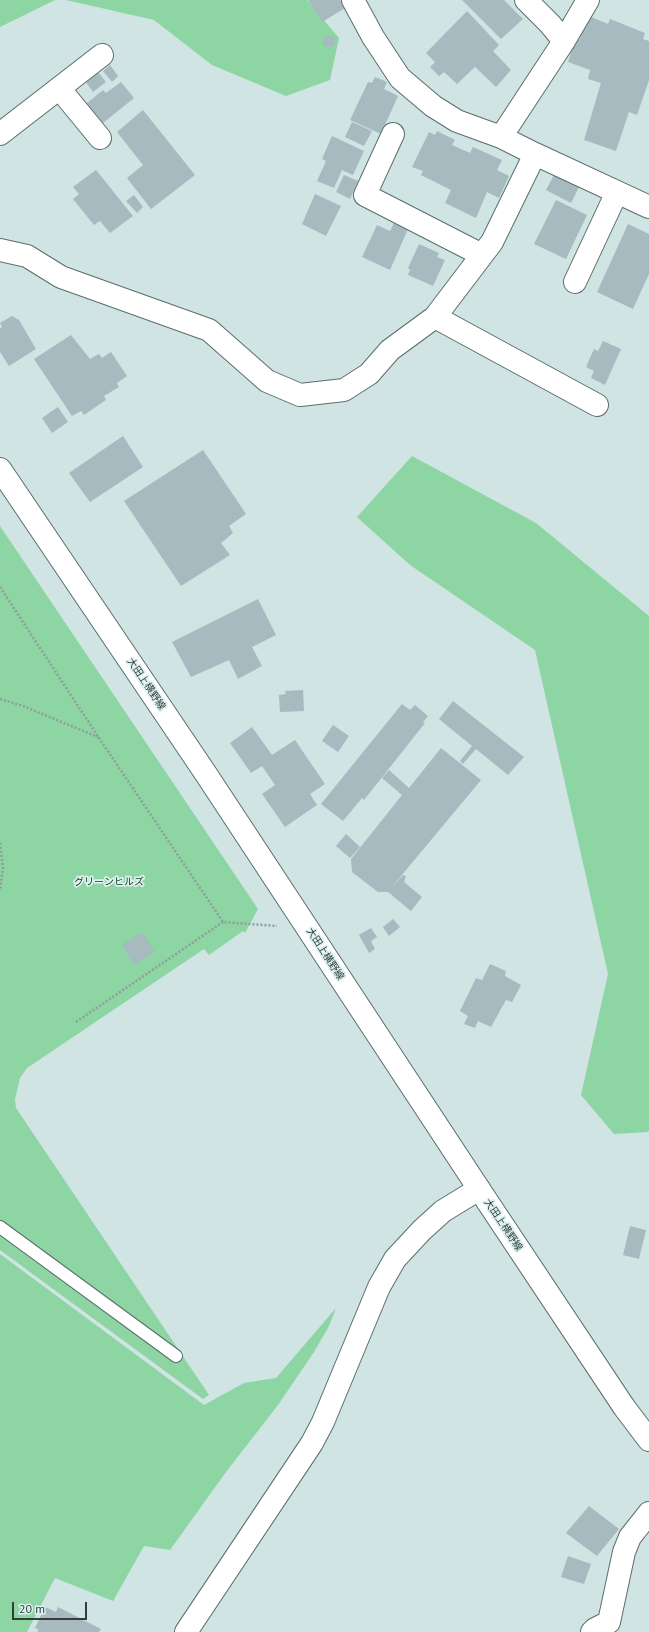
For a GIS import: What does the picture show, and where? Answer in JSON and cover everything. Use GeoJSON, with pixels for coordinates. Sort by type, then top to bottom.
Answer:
{"type":"FeatureCollection","features":[{"type":"Feature","properties":{"kind":"street"},"geometry":{"type":"LineString","coordinates":[[353,0],[373,37],[400,78],[433,106],[457,121],[501,137],[649,207]]}},
{"type":"Feature","properties":{"kind":"street"},"geometry":{"type":"LineString","coordinates":[[526,0],[550,24],[564,41]]}},
{"type":"Feature","properties":{"kind":"street"},"geometry":{"type":"LineString","coordinates":[[501,137],[564,41],[588,0]]}},
{"type":"Feature","properties":{"kind":"street"},"geometry":{"type":"LineString","coordinates":[[0,134],[102,55]]}},
{"type":"Feature","properties":{"kind":"street"},"geometry":{"type":"LineString","coordinates":[[58,88],[100,138]]}},
{"type":"Feature","properties":{"kind":"street"},"geometry":{"type":"LineString","coordinates":[[393,134],[365,195],[482,255]]}},
{"type":"Feature","properties":{"kind":"street"},"geometry":{"type":"LineString","coordinates":[[0,250],[27,256],[62,277],[209,330],[267,381],[300,395],[344,390],[369,374],[390,350],[435,317],[492,242],[535,154]]}},
{"type":"Feature","properties":{"kind":"street"},"geometry":{"type":"LineString","coordinates":[[575,282],[617,192]]}},
{"type":"Feature","properties":{"kind":"street"},"geometry":{"type":"LineString","coordinates":[[435,317],[596,405]]}},
{"type":"Feature","properties":{"kind":"street","name":"大田上横野線"},"geometry":{"type":"LineString","coordinates":[[0,469],[206,774],[478,1189],[624,1407],[649,1440]]}},
{"type":"Feature","properties":{"kind":"street"},"geometry":{"type":"LineString","coordinates":[[186,1632],[312,1443],[323,1422],[378,1287],[395,1259],[422,1230],[443,1211],[478,1189]]}},
{"type":"Feature","properties":{"kind":"street"},"geometry":{"type":"LineString","coordinates":[[608,1629],[624,1552],[630,1537],[649,1513]]}},
{"type":"Feature","properties":{"kind":"lane"},"geometry":{"type":"LineString","coordinates":[[0,1227],[176,1356]]}},
{"type":"Feature","properties":{"kind":"path"},"geometry":{"type":"LineString","coordinates":[[0,587],[99,738],[223,922]]}},
{"type":"Feature","properties":{"kind":"path"},"geometry":{"type":"LineString","coordinates":[[0,699],[30,708],[99,738]]}},
{"type":"Feature","properties":{"kind":"path"},"geometry":{"type":"LineString","coordinates":[[0,843],[3,868],[0,890]]}},
{"type":"Feature","properties":{"kind":"path"},"geometry":{"type":"LineString","coordinates":[[76,1022],[223,922],[278,926]]}},
{"type":"Feature","properties":{"kind":"green space"},"geometry":{"type":"Polygon","coordinates":[[[0,0],[55,0],[0,27],[0,0]]]}},
{"type":"Feature","properties":{"kind":"green space"},"geometry":{"type":"Polygon","coordinates":[[[66,0],[307,0],[339,38],[330,80],[286,96],[212,65],[154,20],[66,0]]]}},
{"type":"Feature","properties":{"kind":"green space"},"geometry":{"type":"Polygon","coordinates":[[[412,456],[536,523],[649,616],[648,1132],[614,1134],[581,1095],[608,974],[535,650],[410,565],[357,517],[412,456]]]}},
{"type":"Feature","properties":{"kind":"green space","name":"グリーンヒルズ"},"geometry":{"type":"Polygon","coordinates":[[[0,526],[258,909],[245,933],[243,931],[209,955],[204,949],[27,1068],[20,1078],[15,1099],[16,1108],[209,1395],[203,1399],[0,1250],[0,526]]]}},
{"type":"Feature","properties":{"kind":"green space"},"geometry":{"type":"Polygon","coordinates":[[[0,1254],[204,1405],[244,1383],[276,1378],[336,1308],[329,1326],[314,1352],[278,1405],[226,1472],[170,1550],[144,1546],[113,1601],[55,1578],[27,1632],[0,1632],[0,1254]]]}},
{"type":"Feature","properties":{"kind":"building"},"geometry":{"type":"Polygon","coordinates":[[[308,0],[340,0],[345,8],[322,22],[308,0]]]}},
{"type":"Feature","properties":{"kind":"building"},"geometry":{"type":"Polygon","coordinates":[[[462,0],[504,0],[523,19],[501,39],[462,0]]]}},
{"type":"Feature","properties":{"kind":"building"},"geometry":{"type":"Polygon","coordinates":[[[467,11],[499,45],[493,51],[511,70],[496,87],[475,67],[457,84],[444,72],[439,76],[430,67],[435,62],[426,53],[467,11]]]}},
{"type":"Feature","properties":{"kind":"building"},"geometry":{"type":"Polygon","coordinates":[[[589,16],[608,24],[610,19],[645,33],[643,39],[649,41],[649,80],[637,115],[629,112],[616,151],[584,140],[601,83],[588,79],[590,70],[568,62],[575,40],[579,40],[589,16]]]}},
{"type":"Feature","properties":{"kind":"building"},"geometry":{"type":"Polygon","coordinates":[[[324,36],[335,37],[334,47],[323,46],[324,36]]]}},
{"type":"Feature","properties":{"kind":"building"},"geometry":{"type":"Polygon","coordinates":[[[110,65],[118,76],[112,82],[103,71],[110,65]]]}},
{"type":"Feature","properties":{"kind":"building"},"geometry":{"type":"Polygon","coordinates":[[[98,72],[106,82],[93,92],[86,82],[98,72]]]}},
{"type":"Feature","properties":{"kind":"building"},"geometry":{"type":"Polygon","coordinates":[[[375,77],[387,82],[384,89],[398,96],[381,134],[350,120],[368,82],[372,83],[375,77]]]}},
{"type":"Feature","properties":{"kind":"building"},"geometry":{"type":"Polygon","coordinates":[[[121,82],[134,98],[103,123],[86,104],[103,90],[106,93],[121,82]]]}},
{"type":"Feature","properties":{"kind":"building"},"geometry":{"type":"Polygon","coordinates":[[[143,110],[195,175],[151,209],[127,178],[143,165],[117,132],[143,110]]]}},
{"type":"Feature","properties":{"kind":"building"},"geometry":{"type":"Polygon","coordinates":[[[352,122],[372,131],[364,146],[345,137],[352,122]]]}},
{"type":"Feature","properties":{"kind":"building"},"geometry":{"type":"Polygon","coordinates":[[[437,131],[455,140],[452,145],[470,153],[473,147],[502,160],[497,170],[509,176],[499,198],[487,192],[476,218],[445,203],[451,190],[421,175],[423,171],[412,167],[429,132],[435,135],[437,131]]]}},
{"type":"Feature","properties":{"kind":"building"},"geometry":{"type":"Polygon","coordinates":[[[332,136],[364,151],[353,175],[342,170],[334,188],[317,181],[326,161],[322,159],[332,136]]]}},
{"type":"Feature","properties":{"kind":"building"},"geometry":{"type":"Polygon","coordinates":[[[96,170],[133,216],[110,233],[100,221],[94,225],[73,199],[79,194],[73,187],[96,170]]]}},
{"type":"Feature","properties":{"kind":"building"},"geometry":{"type":"Polygon","coordinates":[[[344,175],[358,181],[350,199],[336,192],[344,175]]]}},
{"type":"Feature","properties":{"kind":"building"},"geometry":{"type":"Polygon","coordinates":[[[554,175],[579,187],[571,203],[546,190],[554,175]]]}},
{"type":"Feature","properties":{"kind":"building"},"geometry":{"type":"Polygon","coordinates":[[[315,194],[341,206],[326,236],[302,224],[315,194]]]}},
{"type":"Feature","properties":{"kind":"building"},"geometry":{"type":"Polygon","coordinates":[[[134,195],[143,207],[137,213],[126,201],[134,195]]]}},
{"type":"Feature","properties":{"kind":"building"},"geometry":{"type":"Polygon","coordinates":[[[556,200],[587,215],[566,259],[534,244],[556,200]]]}},
{"type":"Feature","properties":{"kind":"building"},"geometry":{"type":"Polygon","coordinates":[[[394,223],[408,229],[390,270],[362,257],[377,225],[390,231],[394,223]]]}},
{"type":"Feature","properties":{"kind":"building"},"geometry":{"type":"Polygon","coordinates":[[[628,224],[649,234],[649,274],[633,309],[597,292],[628,224]]]}},
{"type":"Feature","properties":{"kind":"building"},"geometry":{"type":"Polygon","coordinates":[[[419,244],[439,253],[437,257],[445,260],[433,286],[408,275],[410,270],[408,268],[419,244]]]}},
{"type":"Feature","properties":{"kind":"building"},"geometry":{"type":"Polygon","coordinates":[[[12,316],[19,320],[36,349],[9,366],[0,352],[0,329],[2,327],[0,323],[12,316]]]}},
{"type":"Feature","properties":{"kind":"building"},"geometry":{"type":"Polygon","coordinates":[[[71,335],[90,359],[99,354],[102,358],[111,352],[127,376],[117,383],[119,387],[104,396],[106,400],[84,415],[81,411],[72,416],[34,359],[71,335]]]}},
{"type":"Feature","properties":{"kind":"building"},"geometry":{"type":"Polygon","coordinates":[[[603,341],[621,349],[605,385],[591,378],[594,371],[586,367],[594,349],[598,351],[603,341]]]}},
{"type":"Feature","properties":{"kind":"building"},"geometry":{"type":"Polygon","coordinates":[[[58,407],[68,422],[52,433],[42,418],[58,407]]]}},
{"type":"Feature","properties":{"kind":"building"},"geometry":{"type":"Polygon","coordinates":[[[123,436],[143,467],[90,502],[69,473],[123,436]]]}},
{"type":"Feature","properties":{"kind":"building"},"geometry":{"type":"Polygon","coordinates":[[[203,450],[246,514],[229,526],[233,533],[221,543],[230,555],[181,586],[124,501],[203,450]]]}},
{"type":"Feature","properties":{"kind":"building"},"geometry":{"type":"Polygon","coordinates":[[[258,599],[276,635],[252,647],[262,666],[238,679],[229,660],[191,677],[172,642],[258,599]]]}},
{"type":"Feature","properties":{"kind":"building"},"geometry":{"type":"Polygon","coordinates":[[[303,690],[304,711],[280,712],[279,695],[286,694],[285,691],[303,690]]]}},
{"type":"Feature","properties":{"kind":"building"},"geometry":{"type":"Polygon","coordinates":[[[453,701],[524,757],[508,775],[476,749],[463,764],[460,761],[472,746],[439,719],[453,701]]]}},
{"type":"Feature","properties":{"kind":"building"},"geometry":{"type":"Polygon","coordinates":[[[402,704],[410,710],[415,705],[428,716],[423,722],[425,723],[364,800],[362,798],[343,821],[321,804],[402,704]]]}},
{"type":"Feature","properties":{"kind":"building"},"geometry":{"type":"Polygon","coordinates":[[[333,725],[349,736],[338,752],[322,741],[333,725]]]}},
{"type":"Feature","properties":{"kind":"building"},"geometry":{"type":"Polygon","coordinates":[[[252,727],[272,755],[295,740],[325,784],[310,794],[317,805],[285,827],[262,794],[275,785],[262,766],[251,773],[230,743],[252,727]]]}},
{"type":"Feature","properties":{"kind":"building"},"geometry":{"type":"Polygon","coordinates":[[[441,748],[481,780],[391,888],[403,875],[406,876],[404,882],[422,897],[411,911],[388,892],[378,892],[352,872],[351,859],[402,795],[382,778],[389,770],[409,788],[441,748]]]}},
{"type":"Feature","properties":{"kind":"building"},"geometry":{"type":"Polygon","coordinates":[[[346,834],[360,847],[350,858],[336,846],[346,834]]]}},
{"type":"Feature","properties":{"kind":"building"},"geometry":{"type":"Polygon","coordinates":[[[393,919],[400,927],[389,936],[383,927],[393,919]]]}},
{"type":"Feature","properties":{"kind":"building"},"geometry":{"type":"Polygon","coordinates":[[[371,928],[377,937],[371,941],[375,949],[369,953],[359,935],[371,928]]]}},
{"type":"Feature","properties":{"kind":"building"},"geometry":{"type":"Polygon","coordinates":[[[142,932],[155,952],[134,965],[122,945],[142,932]]]}},
{"type":"Feature","properties":{"kind":"building"},"geometry":{"type":"Polygon","coordinates":[[[490,964],[506,971],[505,976],[521,985],[512,1002],[506,1000],[491,1027],[478,1021],[475,1028],[464,1024],[468,1016],[460,1011],[476,978],[482,980],[490,964]]]}},
{"type":"Feature","properties":{"kind":"building"},"geometry":{"type":"Polygon","coordinates":[[[630,1226],[646,1230],[639,1259],[623,1255],[630,1226]]]}},
{"type":"Feature","properties":{"kind":"building"},"geometry":{"type":"Polygon","coordinates":[[[589,1506],[619,1529],[597,1556],[566,1533],[589,1506]]]}},
{"type":"Feature","properties":{"kind":"building"},"geometry":{"type":"Polygon","coordinates":[[[568,1556],[591,1564],[584,1584],[561,1577],[568,1556]]]}},
{"type":"Feature","properties":{"kind":"building"},"geometry":{"type":"Polygon","coordinates":[[[45,1607],[56,1612],[58,1607],[101,1629],[99,1632],[37,1632],[39,1630],[35,1628],[45,1607]]]}}]}
